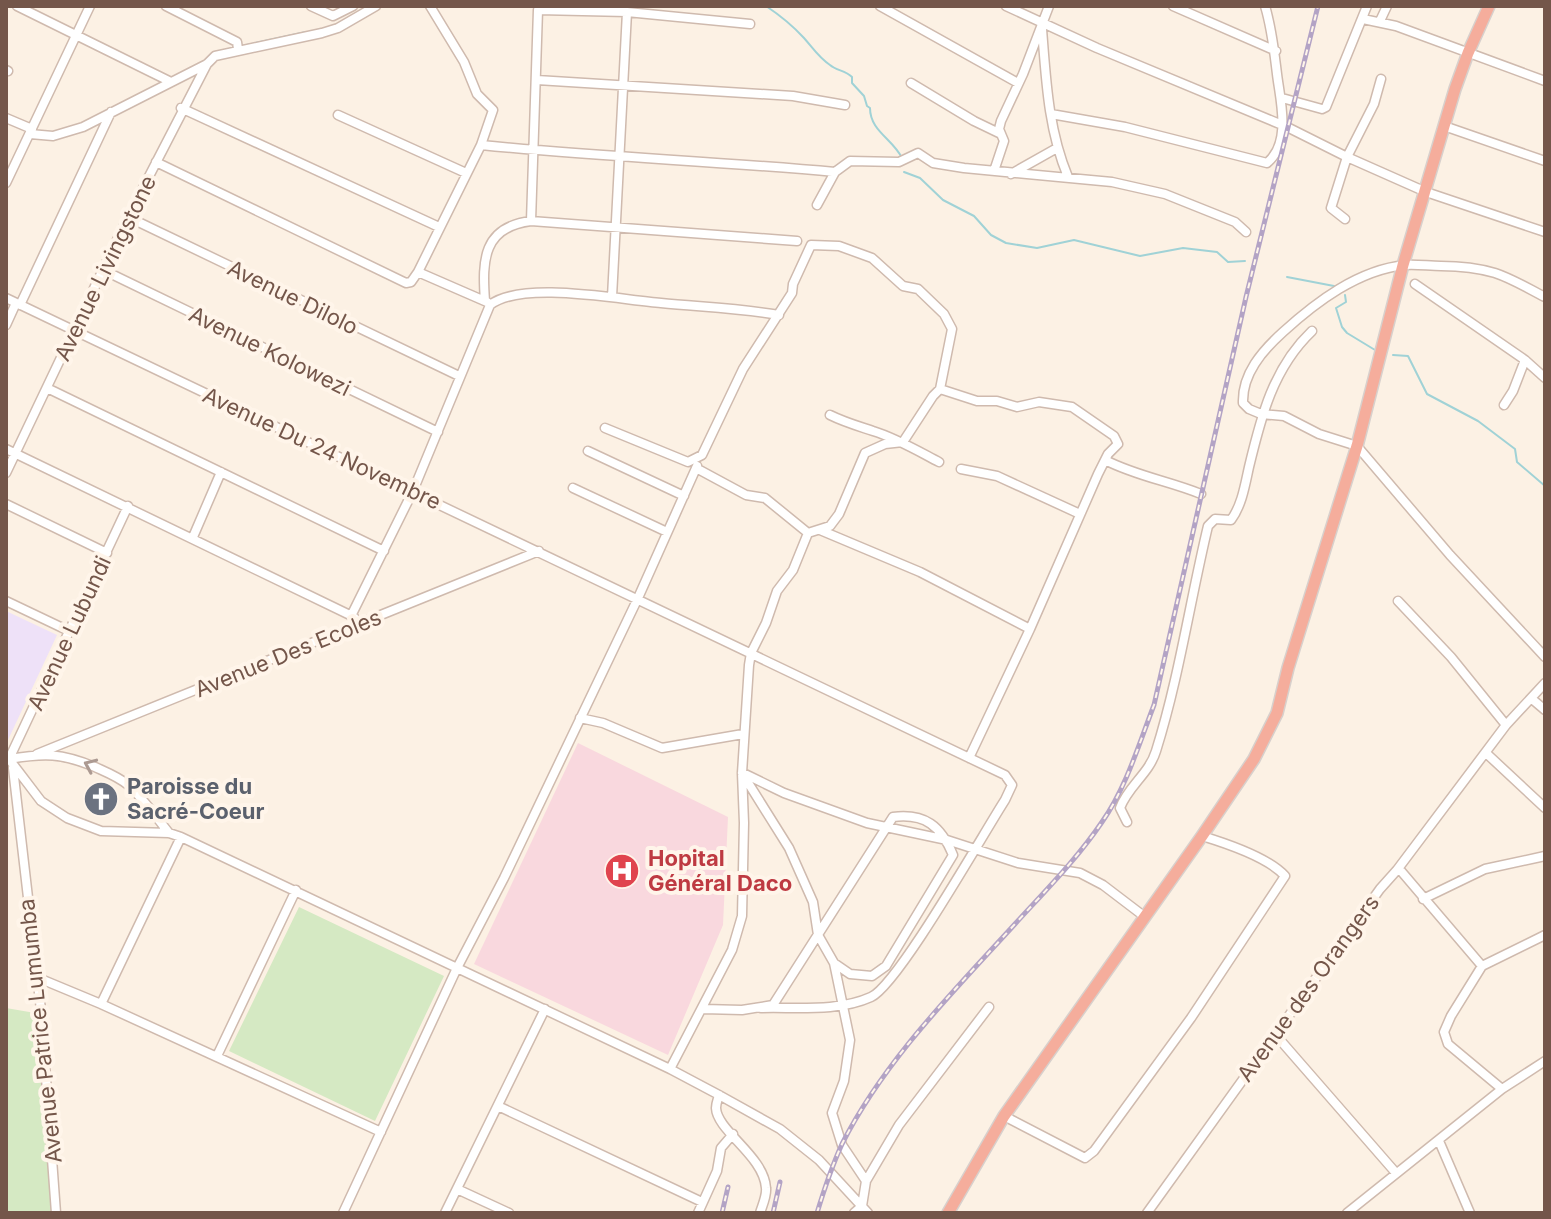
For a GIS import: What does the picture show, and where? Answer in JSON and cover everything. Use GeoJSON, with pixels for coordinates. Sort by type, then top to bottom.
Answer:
{"type":"FeatureCollection","features":[{"type":"Feature","properties":{"kind":"highway"},"geometry":{"type":"LineString","coordinates":[[948,1213],[1004,1116],[1202,836],[1254,759],[1277,713],[1357,446],[1403,265],[1444,126],[1468,53],[1489,6]]}},
{"type":"Feature","properties":{"kind":"highway"},"geometry":{"type":"LineString","coordinates":[[954,1213],[959,1198]]}},
{"type":"Feature","properties":{"kind":"street"},"geometry":{"type":"LineString","coordinates":[[17,6],[169,81]]}},
{"type":"Feature","properties":{"kind":"street"},"geometry":{"type":"LineString","coordinates":[[6,183],[90,6]]}},
{"type":"Feature","properties":{"kind":"street"},"geometry":{"type":"LineString","coordinates":[[166,6],[238,45]]}},
{"type":"Feature","properties":{"kind":"street"},"geometry":{"type":"LineString","coordinates":[[311,6],[333,16],[353,6]]}},
{"type":"Feature","properties":{"kind":"street"},"geometry":{"type":"LineString","coordinates":[[6,118],[31,132],[53,136],[83,127],[238,45],[322,33],[338,28],[376,6]]}},
{"type":"Feature","properties":{"kind":"street"},"geometry":{"type":"LineString","coordinates":[[156,162],[406,283],[411,282],[481,145],[493,110],[477,94],[464,62],[430,6]]}},
{"type":"Feature","properties":{"kind":"street"},"geometry":{"type":"LineString","coordinates":[[880,6],[1018,83]]}},
{"type":"Feature","properties":{"kind":"street"},"geometry":{"type":"LineString","coordinates":[[1006,6],[1240,110],[1282,125],[1426,192],[1545,232]]}},
{"type":"Feature","properties":{"kind":"street"},"geometry":{"type":"LineString","coordinates":[[994,171],[1004,141],[999,129],[1001,121],[1049,6]]}},
{"type":"Feature","properties":{"kind":"street"},"geometry":{"type":"LineString","coordinates":[[1173,6],[1276,51]]}},
{"type":"Feature","properties":{"kind":"street"},"geometry":{"type":"LineString","coordinates":[[1051,114],[1125,127],[1267,163],[1272,159],[1282,125],[1282,98],[1276,51],[1265,6]]}},
{"type":"Feature","properties":{"kind":"street"},"geometry":{"type":"LineString","coordinates":[[1282,98],[1324,110],[1367,6]]}},
{"type":"Feature","properties":{"kind":"street"},"geometry":{"type":"LineString","coordinates":[[1380,21],[1387,6]]}},
{"type":"Feature","properties":{"kind":"street"},"geometry":{"type":"LineString","coordinates":[[531,221],[538,10],[627,12],[750,24]]}},
{"type":"Feature","properties":{"kind":"street"},"geometry":{"type":"LineString","coordinates":[[612,297],[627,12]]}},
{"type":"Feature","properties":{"kind":"street"},"geometry":{"type":"LineString","coordinates":[[1363,19],[1380,21],[1545,81]]}},
{"type":"Feature","properties":{"kind":"street"},"geometry":{"type":"LineString","coordinates":[[1042,24],[1048,101],[1057,148],[1068,177]]}},
{"type":"Feature","properties":{"kind":"street","name":"Avenue Livingstone"},"geometry":{"type":"LineString","coordinates":[[6,473],[181,108],[207,64]]}},
{"type":"Feature","properties":{"kind":"street"},"geometry":{"type":"LineString","coordinates":[[1345,219],[1331,208],[1347,157],[1374,104],[1381,79]]}},
{"type":"Feature","properties":{"kind":"street"},"geometry":{"type":"LineString","coordinates":[[537,80],[624,83],[793,96],[845,105]]}},
{"type":"Feature","properties":{"kind":"street"},"geometry":{"type":"LineString","coordinates":[[911,83],[1002,134]]}},
{"type":"Feature","properties":{"kind":"street"},"geometry":{"type":"LineString","coordinates":[[181,108],[439,227]]}},
{"type":"Feature","properties":{"kind":"street"},"geometry":{"type":"LineString","coordinates":[[6,325],[112,112]]}},
{"type":"Feature","properties":{"kind":"street"},"geometry":{"type":"LineString","coordinates":[[338,115],[466,173]]}},
{"type":"Feature","properties":{"kind":"street"},"geometry":{"type":"LineString","coordinates":[[1444,126],[1545,161]]}},
{"type":"Feature","properties":{"kind":"street"},"geometry":{"type":"LineString","coordinates":[[481,145],[619,158],[724,162],[835,172]]}},
{"type":"Feature","properties":{"kind":"street"},"geometry":{"type":"LineString","coordinates":[[1011,174],[1057,148]]}},
{"type":"Feature","properties":{"kind":"street"},"geometry":{"type":"LineString","coordinates":[[817,205],[835,172],[850,161],[899,162],[918,153],[933,163],[1011,174],[1112,182],[1165,194],[1235,222],[1246,232]]}},
{"type":"Feature","properties":{"kind":"street"},"geometry":{"type":"LineString","coordinates":[[6,157],[16,162]]}},
{"type":"Feature","properties":{"kind":"street","name":"Avenue Dilolo"},"geometry":{"type":"LineString","coordinates":[[128,217],[459,376]]}},
{"type":"Feature","properties":{"kind":"street"},"geometry":{"type":"LineString","coordinates":[[352,614],[413,491],[438,432],[488,303],[483,273],[489,246],[503,228],[531,221],[797,241]]}},
{"type":"Feature","properties":{"kind":"street"},"geometry":{"type":"LineString","coordinates":[[343,1213],[457,968],[504,878],[638,598],[743,369],[792,293],[811,245],[839,246],[863,254],[881,264],[903,286],[918,289],[948,320],[952,329],[940,389],[903,442]]}},
{"type":"Feature","properties":{"kind":"street"},"geometry":{"type":"LineString","coordinates":[[1545,297],[1484,270],[1403,265],[1353,282],[1306,311],[1273,341],[1250,371],[1243,386],[1245,406],[1261,414],[1284,416],[1319,434],[1357,446],[1450,555],[1545,657]]}},
{"type":"Feature","properties":{"kind":"street","name":"Avenue Kolowezi"},"geometry":{"type":"LineString","coordinates":[[103,270],[438,432]]}},
{"type":"Feature","properties":{"kind":"street"},"geometry":{"type":"LineString","coordinates":[[418,272],[488,303],[525,294],[612,297],[747,309],[779,315]]}},
{"type":"Feature","properties":{"kind":"street"},"geometry":{"type":"LineString","coordinates":[[1415,284],[1525,360],[1545,378]]}},
{"type":"Feature","properties":{"kind":"street","name":"Avenue Du 24 Novembre"},"geometry":{"type":"LineString","coordinates":[[6,298],[1005,775],[1012,785],[973,850]]}},
{"type":"Feature","properties":{"kind":"street"},"geometry":{"type":"LineString","coordinates":[[1127,822],[1120,808],[1130,786],[1142,776],[1155,752],[1208,526],[1215,519],[1231,520],[1234,517],[1261,414],[1288,357],[1312,331]]}},
{"type":"Feature","properties":{"kind":"street"},"geometry":{"type":"LineString","coordinates":[[1504,405],[1525,360]]}},
{"type":"Feature","properties":{"kind":"street"},"geometry":{"type":"LineString","coordinates":[[47,388],[384,551]]}},
{"type":"Feature","properties":{"kind":"street"},"geometry":{"type":"LineString","coordinates":[[940,389],[977,401],[997,401],[1017,407],[1039,402],[1072,407],[1114,436],[1118,444],[1105,460],[969,758]]}},
{"type":"Feature","properties":{"kind":"street"},"geometry":{"type":"LineString","coordinates":[[830,415],[903,442],[939,462]]}},
{"type":"Feature","properties":{"kind":"street"},"geometry":{"type":"LineString","coordinates":[[605,428],[688,462],[702,455]]}},
{"type":"Feature","properties":{"kind":"street"},"geometry":{"type":"LineString","coordinates":[[808,533],[830,526],[839,514],[865,453],[885,444],[903,442]]}},
{"type":"Feature","properties":{"kind":"street"},"geometry":{"type":"LineString","coordinates":[[6,449],[352,614],[359,625]]}},
{"type":"Feature","properties":{"kind":"street"},"geometry":{"type":"LineString","coordinates":[[588,451],[684,496]]}},
{"type":"Feature","properties":{"kind":"street"},"geometry":{"type":"LineString","coordinates":[[1105,460],[1149,479],[1168,481],[1201,494]]}},
{"type":"Feature","properties":{"kind":"street"},"geometry":{"type":"LineString","coordinates":[[696,468],[746,495],[765,498],[808,533]]}},
{"type":"Feature","properties":{"kind":"street"},"geometry":{"type":"LineString","coordinates":[[961,469],[997,476],[1080,514]]}},
{"type":"Feature","properties":{"kind":"street"},"geometry":{"type":"LineString","coordinates":[[193,537],[221,472]]}},
{"type":"Feature","properties":{"kind":"street"},"geometry":{"type":"LineString","coordinates":[[573,488],[667,532]]}},
{"type":"Feature","properties":{"kind":"street"},"geometry":{"type":"LineString","coordinates":[[6,504],[107,553]]}},
{"type":"Feature","properties":{"kind":"street","name":"Avenue Lubundi"},"geometry":{"type":"LineString","coordinates":[[8,757],[128,506]]}},
{"type":"Feature","properties":{"kind":"street"},"geometry":{"type":"LineString","coordinates":[[819,530],[920,572],[1030,629]]}},
{"type":"Feature","properties":{"kind":"street"},"geometry":{"type":"LineString","coordinates":[[670,1069],[732,950],[742,916],[743,734],[751,653],[777,591],[793,570],[808,533]]}},
{"type":"Feature","properties":{"kind":"street","name":"Avenue Des Ecoles"},"geometry":{"type":"LineString","coordinates":[[37,754],[539,551]]}},
{"type":"Feature","properties":{"kind":"street"},"geometry":{"type":"LineString","coordinates":[[6,601],[69,631]]}},
{"type":"Feature","properties":{"kind":"street"},"geometry":{"type":"LineString","coordinates":[[1398,601],[1451,657],[1506,725]]}},
{"type":"Feature","properties":{"kind":"street","name":"Avenue des Orangers"},"geometry":{"type":"LineString","coordinates":[[1147,1213],[1380,889],[1506,725],[1545,683]]}},
{"type":"Feature","properties":{"kind":"street"},"geometry":{"type":"LineString","coordinates":[[1532,699],[1545,710]]}},
{"type":"Feature","properties":{"kind":"street"},"geometry":{"type":"LineString","coordinates":[[580,718],[603,723],[662,748],[743,734]]}},
{"type":"Feature","properties":{"kind":"street"},"geometry":{"type":"LineString","coordinates":[[1486,753],[1545,808]]}},
{"type":"Feature","properties":{"kind":"street"},"geometry":{"type":"LineString","coordinates":[[8,757],[64,754],[125,782],[169,833]]}},
{"type":"Feature","properties":{"kind":"street"},"geometry":{"type":"LineString","coordinates":[[8,757],[41,801],[67,818],[101,831],[169,833],[181,837],[670,1069],[780,1129],[819,1160],[865,1209]]}},
{"type":"Feature","properties":{"kind":"street","name":"Avenue Patrice Lumumba"},"geometry":{"type":"LineString","coordinates":[[8,757],[15,772],[52,1129],[56,1213]]}},
{"type":"Feature","properties":{"kind":"street"},"geometry":{"type":"LineString","coordinates":[[742,773],[784,793],[867,823],[947,840],[1018,863],[1080,873],[1103,885],[1145,917]]}},
{"type":"Feature","properties":{"kind":"street"},"geometry":{"type":"LineString","coordinates":[[742,773],[789,848],[813,902],[818,935],[834,963],[850,1040],[844,1081],[832,1113],[842,1145],[866,1181]]}},
{"type":"Feature","properties":{"kind":"street"},"geometry":{"type":"LineString","coordinates":[[761,1008],[773,1005],[780,996],[893,817],[911,814],[931,823],[947,840],[953,855],[886,966],[872,976],[850,974],[834,963]]}},
{"type":"Feature","properties":{"kind":"street"},"geometry":{"type":"LineString","coordinates":[[1004,1116],[1085,1158],[1094,1151],[1191,1018],[1285,876],[1245,853],[1202,836]]}},
{"type":"Feature","properties":{"kind":"street"},"geometry":{"type":"LineString","coordinates":[[101,1004],[181,837]]}},
{"type":"Feature","properties":{"kind":"street"},"geometry":{"type":"LineString","coordinates":[[703,1009],[843,1006],[873,996],[892,979],[973,850]]}},
{"type":"Feature","properties":{"kind":"street"},"geometry":{"type":"LineString","coordinates":[[1423,899],[1485,869],[1545,856]]}},
{"type":"Feature","properties":{"kind":"street"},"geometry":{"type":"LineString","coordinates":[[1397,870],[1482,966]]}},
{"type":"Feature","properties":{"kind":"street"},"geometry":{"type":"LineString","coordinates":[[217,1056],[296,890]]}},
{"type":"Feature","properties":{"kind":"street"},"geometry":{"type":"LineString","coordinates":[[1502,1089],[1448,1044],[1444,1032],[1482,966],[1545,935]]}},
{"type":"Feature","properties":{"kind":"street"},"geometry":{"type":"LineString","coordinates":[[36,977],[381,1132]]}},
{"type":"Feature","properties":{"kind":"street"},"geometry":{"type":"LineString","coordinates":[[865,1209],[866,1181],[899,1125],[989,1007]]}},
{"type":"Feature","properties":{"kind":"street"},"geometry":{"type":"LineString","coordinates":[[445,1213],[545,1009]]}},
{"type":"Feature","properties":{"kind":"street"},"geometry":{"type":"LineString","coordinates":[[1274,1033],[1396,1173]]}},
{"type":"Feature","properties":{"kind":"street"},"geometry":{"type":"LineString","coordinates":[[1347,1213],[1502,1089],[1543,1062],[1545,1076]]}},
{"type":"Feature","properties":{"kind":"street"},"geometry":{"type":"LineString","coordinates":[[719,1095],[716,1109],[721,1121],[748,1151],[767,1189],[760,1213]]}},
{"type":"Feature","properties":{"kind":"street"},"geometry":{"type":"LineString","coordinates":[[498,1106],[702,1202]]}},
{"type":"Feature","properties":{"kind":"street"},"geometry":{"type":"LineString","coordinates":[[698,1213],[717,1171],[721,1148],[733,1134]]}},
{"type":"Feature","properties":{"kind":"street"},"geometry":{"type":"LineString","coordinates":[[1439,1141],[1470,1213]]}},
{"type":"Feature","properties":{"kind":"street"},"geometry":{"type":"LineString","coordinates":[[457,1189],[509,1213]]}},
{"type":"Feature","properties":{"kind":"street"},"geometry":{"type":"LineString","coordinates":[[854,1213],[865,1209]]}},
{"type":"Feature","properties":{"kind":"shaded area"},"geometry":{"type":"Polygon","coordinates":[[[6,611],[57,635],[8,740],[6,739],[6,611]]]}},
{"type":"Feature","properties":{"kind":"shaded area","name":"Hopital Général Daco"},"geometry":{"type":"Polygon","coordinates":[[[578,743],[728,817],[723,925],[668,1055],[474,964],[578,743]]]}},
{"type":"Feature","properties":{"kind":"green space"},"geometry":{"type":"Polygon","coordinates":[[[299,907],[444,976],[375,1121],[229,1051],[299,907]]]}},
{"type":"Feature","properties":{"kind":"green space"},"geometry":{"type":"Polygon","coordinates":[[[6,1008],[41,1014],[52,1213],[6,1213],[6,1008]]]}},
{"type":"Feature","properties":{"kind":"waterway"},"geometry":{"type":"LineString","coordinates":[[766,6],[795,29],[826,62],[852,77],[852,83],[870,108],[874,123],[902,158]]}},
{"type":"Feature","properties":{"kind":"waterway"},"geometry":{"type":"LineString","coordinates":[[242,46],[306,32]]}},
{"type":"Feature","properties":{"kind":"waterway"},"geometry":{"type":"LineString","coordinates":[[904,172],[920,178],[943,200],[974,216],[991,235],[1006,243],[1037,248],[1074,240],[1140,256],[1183,248],[1217,252],[1228,262],[1245,261]]}},
{"type":"Feature","properties":{"kind":"waterway"},"geometry":{"type":"LineString","coordinates":[[1287,277],[1334,286]]}},
{"type":"Feature","properties":{"kind":"waterway"},"geometry":{"type":"LineString","coordinates":[[1345,295],[1346,302],[1336,308],[1342,327],[1375,350]]}},
{"type":"Feature","properties":{"kind":"waterway"},"geometry":{"type":"LineString","coordinates":[[1393,355],[1408,356],[1427,394],[1478,421],[1515,449],[1517,462],[1545,486]]}},
{"type":"Feature","properties":{"kind":"railway"},"geometry":{"type":"LineString","coordinates":[[817,1213],[842,1144],[878,1084],[944,1002],[1082,849],[1111,809],[1131,765],[1154,705],[1246,297],[1318,6]]}},
{"type":"Feature","properties":{"kind":"railway"},"geometry":{"type":"LineString","coordinates":[[773,1213],[780,1182]]}},
{"type":"Feature","properties":{"kind":"railway"},"geometry":{"type":"LineString","coordinates":[[722,1213],[728,1187]]}},
{"type":"Feature","properties":{"kind":"place","name":"Paroisse du Sacré-Coeur"},"geometry":{"type":"Point","coordinates":[101,799]}},
{"type":"Feature","properties":{"kind":"place","name":"Hopital Général Daco"},"geometry":{"type":"Point","coordinates":[622,871]}}]}
